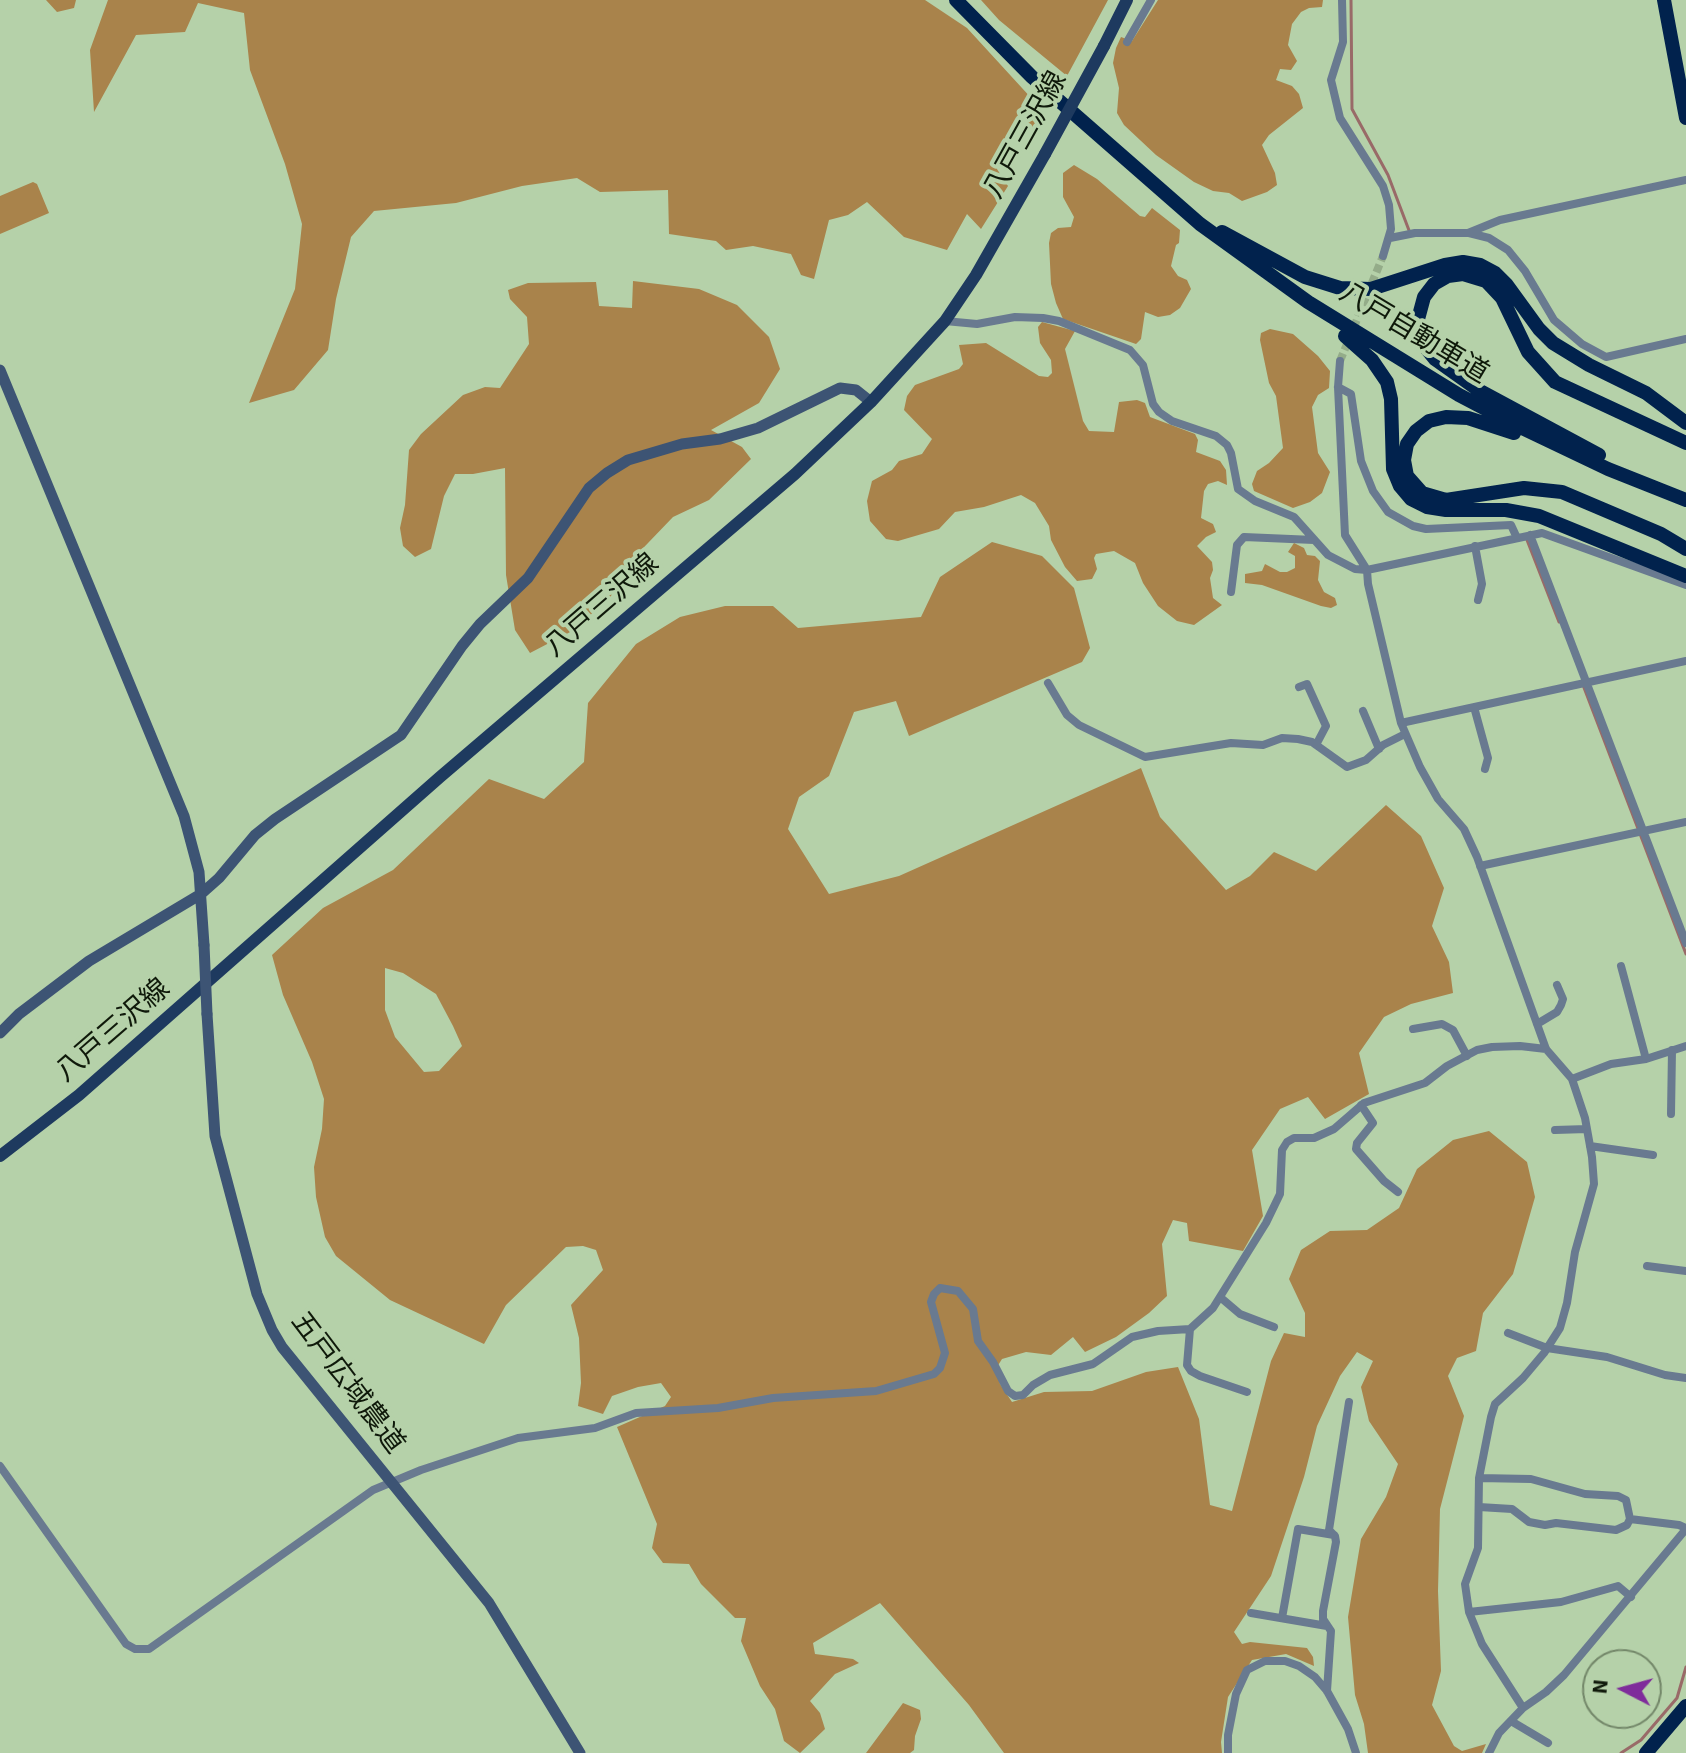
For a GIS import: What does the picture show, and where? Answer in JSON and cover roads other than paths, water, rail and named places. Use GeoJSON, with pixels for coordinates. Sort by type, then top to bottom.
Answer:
{"type":"FeatureCollection","features":[{"type":"Feature","properties":{"kind":"highway","name":"八戸自動車道"},"geometry":{"type":"LineString","coordinates":[[956,0],[1032,77],[1200,224],[1253,264],[1360,336],[1459,395],[1608,469],[1686,500]]}},
{"type":"Feature","properties":{"kind":"highway"},"geometry":{"type":"LineString","coordinates":[[1664,0],[1686,118]]}},
{"type":"Feature","properties":{"kind":"highway","name":"八戸自動車道"},"geometry":{"type":"LineString","coordinates":[[1140,171],[1218,230],[1338,313],[1453,384],[1624,469],[1686,493]]}},
{"type":"Feature","properties":{"kind":"highway"},"geometry":{"type":"LineString","coordinates":[[1218,230],[1305,277],[1340,288],[1371,289],[1445,265],[1463,262],[1480,265],[1495,273],[1507,285],[1553,343],[1646,393],[1686,423]]}},
{"type":"Feature","properties":{"kind":"highway"},"geometry":{"type":"LineString","coordinates":[[1253,264],[1357,346],[1383,374],[1391,399],[1393,469],[1400,486],[1411,499],[1427,507],[1446,510],[1506,510],[1539,516],[1686,576]]}},
{"type":"Feature","properties":{"kind":"highway"},"geometry":{"type":"LineString","coordinates":[[1624,469],[1480,391],[1435,359],[1422,343],[1417,323],[1420,306],[1428,290],[1440,280],[1455,274],[1480,277],[1497,291],[1528,352],[1555,382],[1686,443]]}},
{"type":"Feature","properties":{"kind":"highway"},"geometry":{"type":"LineString","coordinates":[[1608,469],[1494,425],[1456,417],[1438,418],[1422,425],[1407,444],[1404,460],[1411,483],[1429,497],[1456,500],[1516,489],[1552,490],[1661,534],[1686,549]]}},
{"type":"Feature","properties":{"kind":"highway"},"geometry":{"type":"LineString","coordinates":[[1646,1753],[1686,1706]]}},
{"type":"Feature","properties":{"kind":"main road","name":"八戸三沢線"},"geometry":{"type":"LineString","coordinates":[[0,1156],[79,1095],[440,777],[795,474],[871,402],[945,321],[976,275],[1127,0]]}},
{"type":"Feature","properties":{"kind":"street"},"geometry":{"type":"LineString","coordinates":[[1127,42],[1151,0]]}},
{"type":"Feature","properties":{"kind":"street"},"geometry":{"type":"LineString","coordinates":[[1342,0],[1343,42],[1331,80],[1346,131],[1383,186],[1391,217],[1390,238],[1383,256]]}},
{"type":"Feature","properties":{"kind":"street"},"geometry":{"type":"LineString","coordinates":[[1468,233],[1500,220],[1686,180]]}},
{"type":"Feature","properties":{"kind":"street"},"geometry":{"type":"LineString","coordinates":[[1390,238],[1415,233],[1468,233],[1489,238],[1508,250],[1525,271],[1554,320],[1582,344],[1606,357],[1686,339]]}},
{"type":"Feature","properties":{"kind":"street"},"geometry":{"type":"LineString","coordinates":[[945,321],[977,324],[1015,317],[1051,320],[1130,350],[1143,365],[1153,404],[1159,412],[1172,421],[1216,436],[1227,445],[1238,489],[1255,501],[1294,517],[1328,555],[1355,569],[1367,570],[1542,533],[1686,585]]}},
{"type":"Feature","properties":{"kind":"street"},"geometry":{"type":"LineString","coordinates":[[1340,361],[1338,387],[1345,535],[1367,570],[1401,723],[1438,799],[1464,829],[1546,1049],[1572,1079],[1590,1146],[1594,1184],[1575,1252],[1560,1328],[1523,1378],[1495,1404],[1479,1478],[1478,1548],[1465,1584],[1469,1612],[1492,1662],[1523,1708]]}},
{"type":"Feature","properties":{"kind":"street","name":"五戸広域農道"},"geometry":{"type":"LineString","coordinates":[[0,370],[4,389],[194,845],[201,894],[215,1136],[263,1313],[282,1347],[489,1603],[580,1753]]}},
{"type":"Feature","properties":{"kind":"street"},"geometry":{"type":"LineString","coordinates":[[1338,387],[1351,394],[1361,461],[1373,491],[1388,512],[1413,526],[1426,529],[1511,525],[1517,538]]}},
{"type":"Feature","properties":{"kind":"street"},"geometry":{"type":"LineString","coordinates":[[0,1033],[19,1014],[89,961],[201,894],[219,878],[255,835],[275,819],[401,735],[462,646],[480,624],[528,578],[589,488],[607,473],[628,460],[682,444],[720,439],[758,428],[840,388],[856,390],[871,402]]}},
{"type":"Feature","properties":{"kind":"street"},"geometry":{"type":"LineString","coordinates":[[1530,535],[1686,943]]}},
{"type":"Feature","properties":{"kind":"street"},"geometry":{"type":"LineString","coordinates":[[1231,592],[1237,545],[1244,537],[1314,540]]}},
{"type":"Feature","properties":{"kind":"street"},"geometry":{"type":"LineString","coordinates":[[1475,546],[1482,584],[1478,600]]}},
{"type":"Feature","properties":{"kind":"street"},"geometry":{"type":"LineString","coordinates":[[1401,723],[1686,661]]}},
{"type":"Feature","properties":{"kind":"street"},"geometry":{"type":"LineString","coordinates":[[1048,683],[1067,715],[1079,725],[1145,757],[1231,743],[1263,745],[1282,738],[1316,745],[1347,767],[1366,760],[1405,734]]}},
{"type":"Feature","properties":{"kind":"street"},"geometry":{"type":"LineString","coordinates":[[1299,687],[1307,684],[1326,726],[1316,745]]}},
{"type":"Feature","properties":{"kind":"street"},"geometry":{"type":"LineString","coordinates":[[1474,707],[1488,758],[1485,769]]}},
{"type":"Feature","properties":{"kind":"street"},"geometry":{"type":"LineString","coordinates":[[1363,711],[1379,749]]}},
{"type":"Feature","properties":{"kind":"street"},"geometry":{"type":"LineString","coordinates":[[1480,866],[1686,822]]}},
{"type":"Feature","properties":{"kind":"street"},"geometry":{"type":"LineString","coordinates":[[1621,966],[1646,1059]]}},
{"type":"Feature","properties":{"kind":"street"},"geometry":{"type":"LineString","coordinates":[[1537,1024],[1557,1012],[1561,1005],[1563,999],[1557,985]]}},
{"type":"Feature","properties":{"kind":"street"},"geometry":{"type":"LineString","coordinates":[[1413,1029],[1442,1024],[1453,1030],[1467,1056]]}},
{"type":"Feature","properties":{"kind":"street"},"geometry":{"type":"LineString","coordinates":[[1572,1079],[1611,1064],[1646,1059],[1686,1046]]}},
{"type":"Feature","properties":{"kind":"street"},"geometry":{"type":"LineString","coordinates":[[0,1466],[126,1644],[135,1649],[149,1649],[390,1481],[518,1438],[595,1428],[636,1413],[718,1408],[773,1398],[876,1391],[934,1374],[940,1368],[945,1353],[931,1302],[940,1288],[958,1291],[973,1309],[978,1341],[1008,1391],[1015,1396],[1023,1395],[1050,1375],[1093,1364],[1132,1337],[1190,1329],[1213,1308],[1248,1255],[1280,1194],[1282,1150],[1287,1142],[1294,1138],[1314,1138],[1334,1129],[1361,1105],[1425,1083],[1467,1056],[1492,1047],[1546,1049]]}},
{"type":"Feature","properties":{"kind":"street"},"geometry":{"type":"LineString","coordinates":[[1671,1114],[1672,1050]]}},
{"type":"Feature","properties":{"kind":"street"},"geometry":{"type":"LineString","coordinates":[[1361,1105],[1373,1123],[1357,1143],[1356,1149],[1398,1192]]}},
{"type":"Feature","properties":{"kind":"street"},"geometry":{"type":"LineString","coordinates":[[1555,1130],[1587,1129]]}},
{"type":"Feature","properties":{"kind":"street"},"geometry":{"type":"LineString","coordinates":[[1590,1146],[1653,1155]]}},
{"type":"Feature","properties":{"kind":"street"},"geometry":{"type":"LineString","coordinates":[[1647,1266],[1686,1271]]}},
{"type":"Feature","properties":{"kind":"street"},"geometry":{"type":"LineString","coordinates":[[1220,1297],[1240,1314],[1274,1327]]}},
{"type":"Feature","properties":{"kind":"street"},"geometry":{"type":"LineString","coordinates":[[1190,1329],[1187,1365],[1191,1371],[1247,1392]]}},
{"type":"Feature","properties":{"kind":"street"},"geometry":{"type":"LineString","coordinates":[[1508,1333],[1547,1348],[1607,1357],[1665,1375],[1686,1378]]}},
{"type":"Feature","properties":{"kind":"street"},"geometry":{"type":"LineString","coordinates":[[1327,1691],[1331,1631],[1323,1611],[1336,1542],[1329,1530],[1349,1402]]}},
{"type":"Feature","properties":{"kind":"street"},"geometry":{"type":"LineString","coordinates":[[1479,1478],[1531,1479],[1585,1494],[1618,1496],[1626,1500],[1630,1519],[1627,1525],[1616,1530],[1556,1523],[1545,1525],[1529,1522],[1512,1509],[1479,1507]]}},
{"type":"Feature","properties":{"kind":"street"},"geometry":{"type":"LineString","coordinates":[[1489,1753],[1499,1733],[1523,1708],[1564,1675],[1686,1529],[1679,1525],[1630,1519]]}},
{"type":"Feature","properties":{"kind":"street"},"geometry":{"type":"LineString","coordinates":[[1282,1618],[1298,1529],[1335,1536]]}},
{"type":"Feature","properties":{"kind":"street"},"geometry":{"type":"LineString","coordinates":[[1469,1612],[1561,1602],[1618,1586],[1631,1597]]}},
{"type":"Feature","properties":{"kind":"street"},"geometry":{"type":"LineString","coordinates":[[1251,1613],[1327,1626]]}},
{"type":"Feature","properties":{"kind":"street"},"geometry":{"type":"LineString","coordinates":[[1228,1753],[1228,1735],[1236,1694],[1247,1670],[1265,1661],[1285,1661],[1315,1677],[1327,1691],[1348,1729],[1356,1753]]}},
{"type":"Feature","properties":{"kind":"street"},"geometry":{"type":"LineString","coordinates":[[1511,1721],[1548,1743]]}},
{"type":"Feature","properties":{"kind":"waterway"},"geometry":{"type":"LineString","coordinates":[[1351,0],[1352,109],[1388,175],[1410,233]]}},
{"type":"Feature","properties":{"kind":"waterway"},"geometry":{"type":"LineString","coordinates":[[1527,540],[1559,622]]}},
{"type":"Feature","properties":{"kind":"waterway"},"geometry":{"type":"LineString","coordinates":[[1583,685],[1686,954]]}},
{"type":"Feature","properties":{"kind":"waterway"},"geometry":{"type":"LineString","coordinates":[[1621,1753],[1641,1740],[1677,1698],[1686,1667]]}},
{"type":"Feature","properties":{"kind":"tunnel"},"geometry":{"type":"LineString","coordinates":[[1340,361],[1383,256]]}}]}
